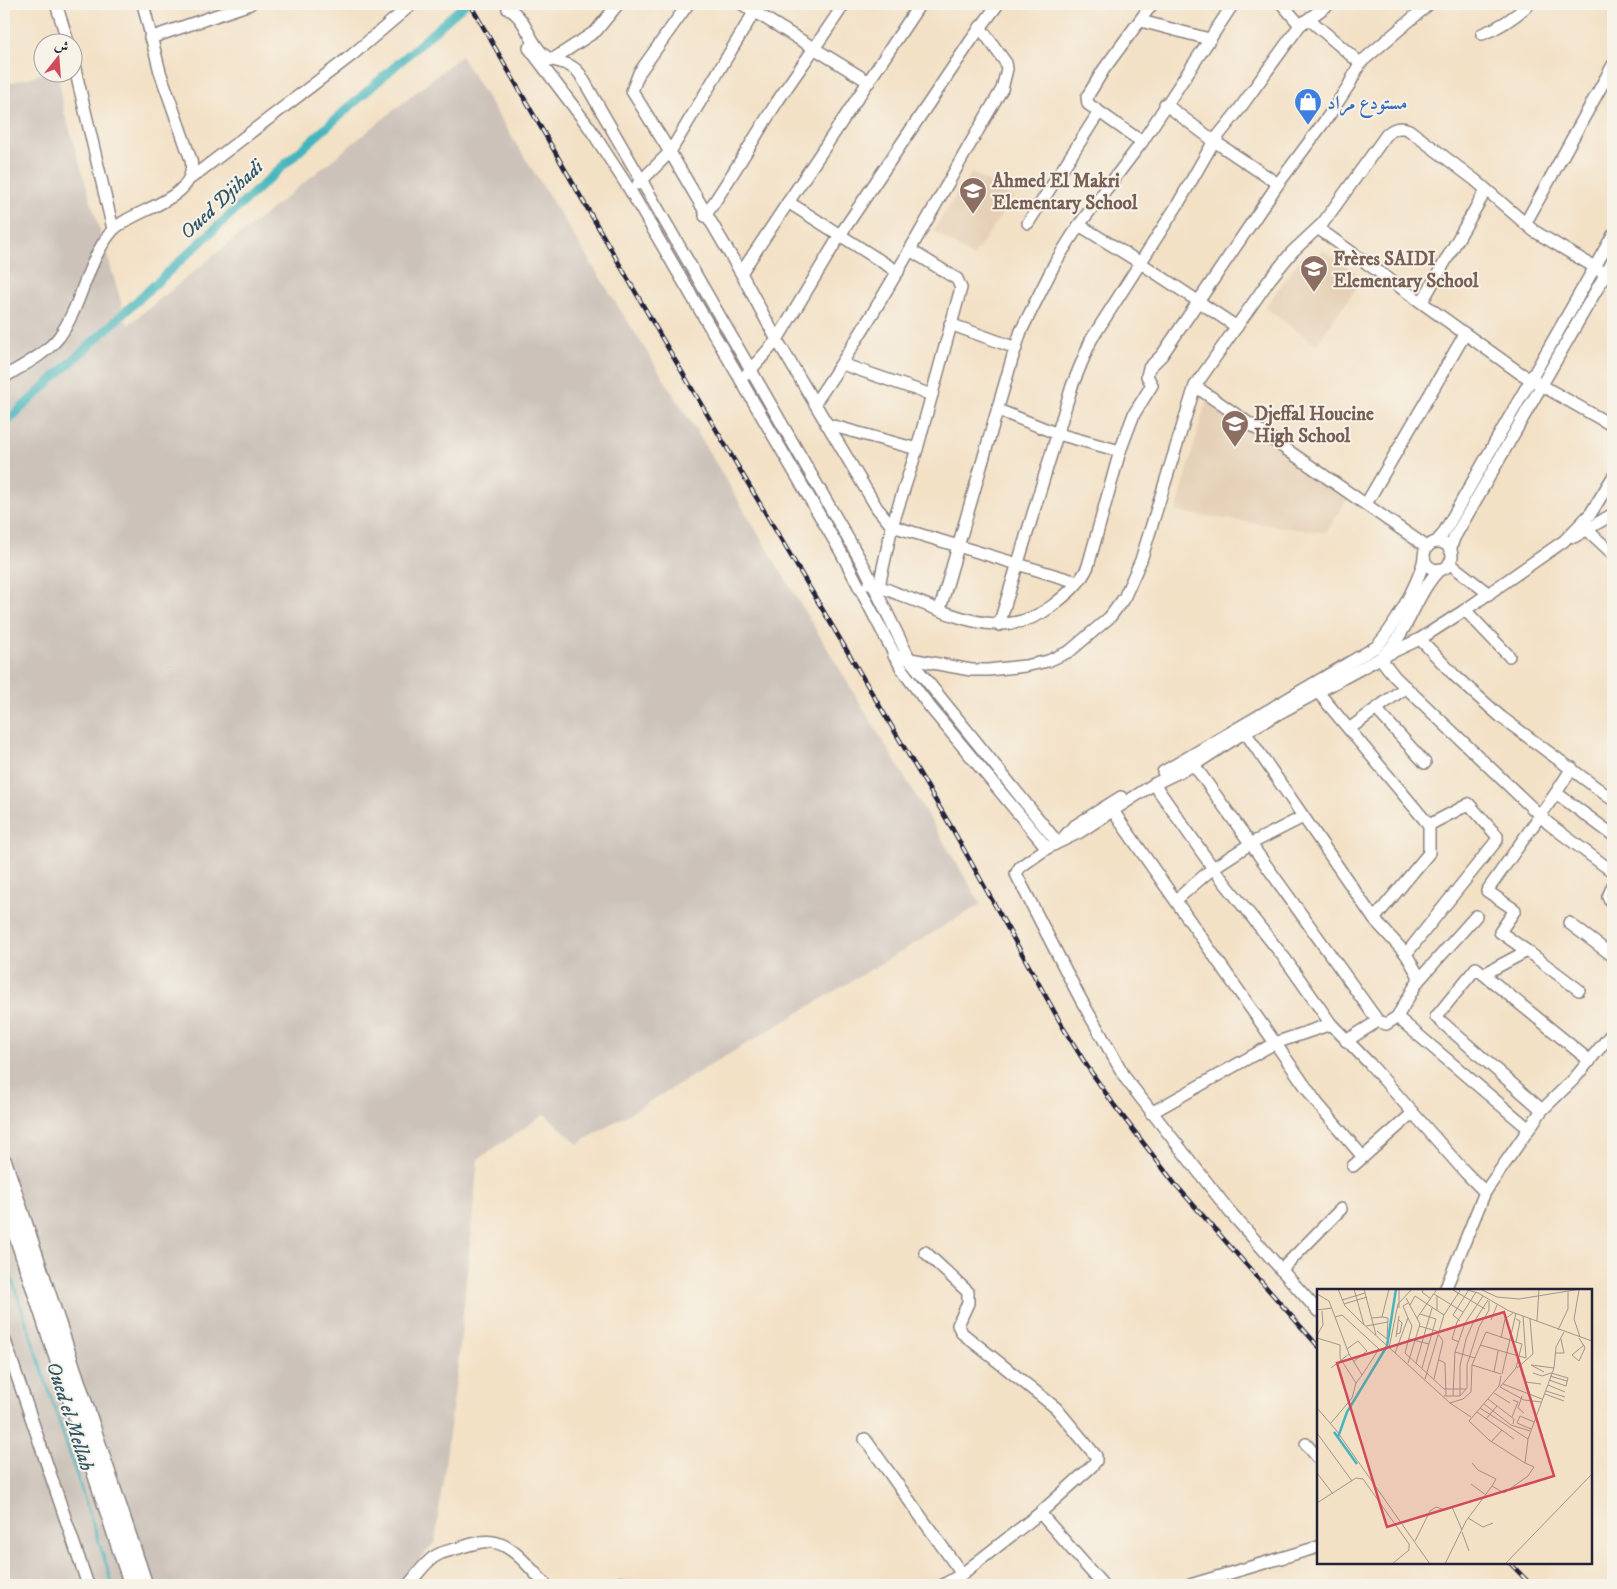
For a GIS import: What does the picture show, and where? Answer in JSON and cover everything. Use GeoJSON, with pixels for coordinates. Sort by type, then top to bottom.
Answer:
{"type":"FeatureCollection","features":[{"type":"Feature","properties":{"kind":"main road"},"geometry":{"type":"LineString","coordinates":[[4,1162],[144,1585]]}},
{"type":"Feature","properties":{"kind":"main road"},"geometry":{"type":"LineString","coordinates":[[4,1197],[132,1585]]}},
{"type":"Feature","properties":{"kind":"street"},"geometry":{"type":"LineString","coordinates":[[56,4],[65,32]]}},
{"type":"Feature","properties":{"kind":"street"},"geometry":{"type":"LineString","coordinates":[[143,4],[150,38],[191,160],[193,171],[191,178]]}},
{"type":"Feature","properties":{"kind":"street"},"geometry":{"type":"LineString","coordinates":[[150,38],[250,4]]}},
{"type":"Feature","properties":{"kind":"street"},"geometry":{"type":"LineString","coordinates":[[4,377],[43,352],[58,338],[101,246],[113,229],[158,205],[182,188],[191,178],[352,55],[412,4]]}},
{"type":"Feature","properties":{"kind":"street"},"geometry":{"type":"LineString","coordinates":[[542,67],[596,31],[618,4]]}},
{"type":"Feature","properties":{"kind":"street"},"geometry":{"type":"LineString","coordinates":[[688,4],[643,68],[632,87],[636,100],[670,152],[705,216],[741,273],[777,340],[877,508],[892,526],[1077,582]]}},
{"type":"Feature","properties":{"kind":"street"},"geometry":{"type":"LineString","coordinates":[[742,4],[756,7],[816,49],[869,82]]}},
{"type":"Feature","properties":{"kind":"street"},"geometry":{"type":"LineString","coordinates":[[705,216],[844,4]]}},
{"type":"Feature","properties":{"kind":"street"},"geometry":{"type":"LineString","coordinates":[[741,273],[920,4]]}},
{"type":"Feature","properties":{"kind":"street"},"geometry":{"type":"LineString","coordinates":[[741,379],[777,340],[840,235],[998,4]]}},
{"type":"Feature","properties":{"kind":"street"},"geometry":{"type":"LineString","coordinates":[[1142,142],[1088,104],[1087,97],[1088,92],[1152,4]]}},
{"type":"Feature","properties":{"kind":"street"},"geometry":{"type":"LineString","coordinates":[[940,609],[1021,331],[1043,284],[1079,226],[1142,142],[1165,104],[1233,4]]}},
{"type":"Feature","properties":{"kind":"street"},"geometry":{"type":"LineString","coordinates":[[1282,4],[1360,63]]}},
{"type":"Feature","properties":{"kind":"street"},"geometry":{"type":"LineString","coordinates":[[999,626],[1072,386],[1091,340],[1139,262],[1178,204],[1214,141],[1304,22],[1329,4]]}},
{"type":"Feature","properties":{"kind":"street"},"geometry":{"type":"LineString","coordinates":[[858,584],[876,586],[975,622],[999,626],[1034,618],[1066,596],[1084,576],[1095,546],[1120,451],[1134,414],[1152,385],[1147,376],[1149,368],[1162,355],[1278,184],[1330,114],[1349,85],[1360,63],[1429,4]]}},
{"type":"Feature","properties":{"kind":"street"},"geometry":{"type":"LineString","coordinates":[[1482,34],[1497,29],[1513,19],[1529,4]]}},
{"type":"Feature","properties":{"kind":"street"},"geometry":{"type":"LineString","coordinates":[[508,6],[541,53],[566,63],[580,74],[876,586],[910,660],[1056,842]]}},
{"type":"Feature","properties":{"kind":"street"},"geometry":{"type":"LineString","coordinates":[[508,6],[512,21],[542,67],[589,127],[630,190],[858,584],[894,656],[930,707],[1056,842]]}},
{"type":"Feature","properties":{"kind":"street"},"geometry":{"type":"LineString","coordinates":[[630,190],[670,152],[756,7]]}},
{"type":"Feature","properties":{"kind":"street"},"geometry":{"type":"LineString","coordinates":[[1141,21],[1209,39]]}},
{"type":"Feature","properties":{"kind":"street"},"geometry":{"type":"LineString","coordinates":[[815,403],[842,364],[898,272],[1005,81],[1006,63],[980,28]]}},
{"type":"Feature","properties":{"kind":"street"},"geometry":{"type":"LineString","coordinates":[[1525,224],[1613,65]]}},
{"type":"Feature","properties":{"kind":"street"},"geometry":{"type":"LineString","coordinates":[[78,82],[113,229]]}},
{"type":"Feature","properties":{"kind":"street"},"geometry":{"type":"LineString","coordinates":[[1165,104],[1214,141],[1278,184]]}},
{"type":"Feature","properties":{"kind":"street"},"geometry":{"type":"LineString","coordinates":[[1028,223],[1099,112]]}},
{"type":"Feature","properties":{"kind":"street"},"geometry":{"type":"LineString","coordinates":[[894,656],[971,670],[1025,666],[1048,661],[1070,651],[1110,617],[1124,598],[1141,560],[1195,386],[1282,262],[1319,228],[1387,134],[1398,128],[1409,130],[1486,190],[1525,224],[1610,276]]}},
{"type":"Feature","properties":{"kind":"street"},"geometry":{"type":"LineString","coordinates":[[1422,302],[1486,190]]}},
{"type":"Feature","properties":{"kind":"street"},"geometry":{"type":"LineString","coordinates":[[788,202],[898,272]]}},
{"type":"Feature","properties":{"kind":"street"},"geometry":{"type":"LineString","coordinates":[[1079,226],[1139,262],[1237,327]]}},
{"type":"Feature","properties":{"kind":"street"},"geometry":{"type":"LineString","coordinates":[[1319,228],[1529,380],[1613,426]]}},
{"type":"Feature","properties":{"kind":"street"},"geometry":{"type":"LineString","coordinates":[[1317,1309],[1230,1212],[1151,1113],[1121,1071],[1016,877],[1018,869],[1086,818],[1376,647],[1416,584],[1429,549],[1443,534],[1613,235]]}},
{"type":"Feature","properties":{"kind":"street"},"geometry":{"type":"LineString","coordinates":[[876,586],[892,526],[917,449],[960,285],[956,279],[910,250]]}},
{"type":"Feature","properties":{"kind":"street"},"geometry":{"type":"LineString","coordinates":[[1380,658],[1395,643],[1427,585],[1445,566],[1454,538],[1542,387],[1610,276],[1613,261]]}},
{"type":"Feature","properties":{"kind":"street"},"geometry":{"type":"LineString","coordinates":[[950,324],[1016,348]]}},
{"type":"Feature","properties":{"kind":"street"},"geometry":{"type":"LineString","coordinates":[[1366,504],[1465,334]]}},
{"type":"Feature","properties":{"kind":"street"},"geometry":{"type":"LineString","coordinates":[[842,364],[932,395]]}},
{"type":"Feature","properties":{"kind":"street"},"geometry":{"type":"LineString","coordinates":[[1195,386],[1429,549]]}},
{"type":"Feature","properties":{"kind":"street"},"geometry":{"type":"LineString","coordinates":[[998,410],[1058,434],[1120,451]]}},
{"type":"Feature","properties":{"kind":"street"},"geometry":{"type":"LineString","coordinates":[[826,424],[917,449]]}},
{"type":"Feature","properties":{"kind":"street"},"geometry":{"type":"LineString","coordinates":[[1585,527],[1613,477]]}},
{"type":"Feature","properties":{"kind":"street"},"geometry":{"type":"LineString","coordinates":[[1056,842],[1080,832],[1154,784],[1194,765],[1245,732],[1317,691],[1420,639],[1489,594],[1585,527],[1613,514]]}},
{"type":"Feature","properties":{"kind":"street"},"geometry":{"type":"LineString","coordinates":[[1585,527],[1613,554]]}},
{"type":"Feature","properties":{"kind":"street"},"geometry":{"type":"LineString","coordinates":[[1429,549],[1445,544],[1450,550]]}},
{"type":"Feature","properties":{"kind":"street"},"geometry":{"type":"LineString","coordinates":[[1429,549],[1430,567],[1445,566],[1489,594]]}},
{"type":"Feature","properties":{"kind":"street"},"geometry":{"type":"LineString","coordinates":[[1465,610],[1509,656]]}},
{"type":"Feature","properties":{"kind":"street"},"geometry":{"type":"LineString","coordinates":[[1420,639],[1455,676],[1501,717],[1613,800]]}},
{"type":"Feature","properties":{"kind":"street"},"geometry":{"type":"LineString","coordinates":[[1380,658],[1406,686],[1540,816],[1613,872]]}},
{"type":"Feature","properties":{"kind":"street"},"geometry":{"type":"LineString","coordinates":[[1349,729],[1406,686]]}},
{"type":"Feature","properties":{"kind":"street"},"geometry":{"type":"LineString","coordinates":[[1317,691],[1429,825],[1429,853],[1374,919]]}},
{"type":"Feature","properties":{"kind":"street"},"geometry":{"type":"LineString","coordinates":[[1376,709],[1425,763]]}},
{"type":"Feature","properties":{"kind":"street"},"geometry":{"type":"LineString","coordinates":[[1245,732],[1374,919],[1406,954],[1418,975],[1418,981]]}},
{"type":"Feature","properties":{"kind":"street"},"geometry":{"type":"LineString","coordinates":[[1194,765],[1378,1021],[1386,1024],[1397,1017],[1418,981],[1476,916]]}},
{"type":"Feature","properties":{"kind":"street"},"geometry":{"type":"LineString","coordinates":[[1572,768],[1487,891],[1515,910],[1500,932],[1579,990]]}},
{"type":"Feature","properties":{"kind":"street"},"geometry":{"type":"LineString","coordinates":[[1154,784],[1213,868],[1286,960],[1331,1024],[1370,1064],[1485,1192]]}},
{"type":"Feature","properties":{"kind":"street"},"geometry":{"type":"LineString","coordinates":[[1556,793],[1613,834]]}},
{"type":"Feature","properties":{"kind":"street"},"geometry":{"type":"LineString","coordinates":[[1406,954],[1497,840],[1497,836],[1467,804],[1429,825]]}},
{"type":"Feature","properties":{"kind":"street"},"geometry":{"type":"LineString","coordinates":[[1113,811],[1317,1103],[1363,1157]]}},
{"type":"Feature","properties":{"kind":"street"},"geometry":{"type":"LineString","coordinates":[[1176,900],[1213,868],[1250,844],[1303,817]]}},
{"type":"Feature","properties":{"kind":"street"},"geometry":{"type":"LineString","coordinates":[[1613,886],[1608,897],[1613,903]]}},
{"type":"Feature","properties":{"kind":"street"},"geometry":{"type":"LineString","coordinates":[[1568,923],[1613,956]]}},
{"type":"Feature","properties":{"kind":"street"},"geometry":{"type":"LineString","coordinates":[[1484,974],[1527,951]]}},
{"type":"Feature","properties":{"kind":"street"},"geometry":{"type":"LineString","coordinates":[[1542,1110],[1436,1017],[1476,968],[1590,1061]]}},
{"type":"Feature","properties":{"kind":"street"},"geometry":{"type":"LineString","coordinates":[[1397,1017],[1529,1128]]}},
{"type":"Feature","properties":{"kind":"street"},"geometry":{"type":"LineString","coordinates":[[1346,1041],[1378,1021]]}},
{"type":"Feature","properties":{"kind":"street"},"geometry":{"type":"LineString","coordinates":[[1151,1113],[1275,1043],[1331,1024]]}},
{"type":"Feature","properties":{"kind":"street"},"geometry":{"type":"LineString","coordinates":[[1445,1289],[1485,1192],[1542,1110],[1590,1061],[1613,1032]]}},
{"type":"Feature","properties":{"kind":"street"},"geometry":{"type":"LineString","coordinates":[[1353,1166],[1413,1114]]}},
{"type":"Feature","properties":{"kind":"street"},"geometry":{"type":"LineString","coordinates":[[1281,1270],[1341,1209]]}},
{"type":"Feature","properties":{"kind":"street"},"geometry":{"type":"LineString","coordinates":[[925,1252],[968,1292],[968,1303],[958,1325],[962,1333],[1056,1408],[1096,1456],[1096,1461],[1091,1467],[1040,1513],[962,1574],[942,1585]]}},
{"type":"Feature","properties":{"kind":"street"},"geometry":{"type":"LineString","coordinates":[[4,1338],[88,1585]]}},
{"type":"Feature","properties":{"kind":"street"},"geometry":{"type":"LineString","coordinates":[[865,1439],[962,1574]]}},
{"type":"Feature","properties":{"kind":"street"},"geometry":{"type":"LineString","coordinates":[[1306,1444],[1317,1457]]}},
{"type":"Feature","properties":{"kind":"street"},"geometry":{"type":"LineString","coordinates":[[1040,1513],[1103,1585]]}},
{"type":"Feature","properties":{"kind":"street"},"geometry":{"type":"LineString","coordinates":[[408,1585],[420,1574],[427,1562],[435,1556],[446,1551],[491,1541],[501,1544],[522,1560],[546,1585]]}},
{"type":"Feature","properties":{"kind":"street"},"geometry":{"type":"LineString","coordinates":[[1190,1585],[1317,1547]]}},
{"type":"Feature","properties":{"kind":"street"},"geometry":{"type":"LineString","coordinates":[[608,1585],[615,1582],[624,1585]]}},
{"type":"Feature","properties":{"kind":"shaded area"},"geometry":{"type":"Polygon","coordinates":[[[461,56],[694,427],[981,904],[578,1144],[545,1114],[478,1159],[458,1365],[435,1542],[397,1585],[4,1585],[4,85],[32,77],[32,82],[59,82],[64,111],[128,325],[461,56]]]}},
{"type":"Feature","properties":{"kind":"shaded area","name":"Ahmed El Makri Elementary School"},"geometry":{"type":"Polygon","coordinates":[[[972,172],[1013,198],[973,257],[933,231],[972,172]]]}},
{"type":"Feature","properties":{"kind":"shaded area","name":"Frères SAIDI Elementary School"},"geometry":{"type":"Polygon","coordinates":[[[1323,250],[1363,278],[1316,345],[1265,307],[1305,253],[1312,258],[1323,250]]]}},
{"type":"Feature","properties":{"kind":"shaded area","name":"Djeffal Houcine High School"},"geometry":{"type":"Polygon","coordinates":[[[1207,398],[1348,498],[1326,533],[1176,512],[1207,398]]]}},
{"type":"Feature","properties":{"kind":"waterway","name":"Oued Djihadi"},"geometry":{"type":"LineString","coordinates":[[4,424],[284,165],[465,4]]}},
{"type":"Feature","properties":{"kind":"waterway","name":"Oued el Mellah"},"geometry":{"type":"LineString","coordinates":[[4,1255],[113,1585]]}},
{"type":"Feature","properties":{"kind":"railway"},"geometry":{"type":"LineString","coordinates":[[470,4],[659,333],[953,830],[1064,1029],[1087,1066],[1114,1105],[1175,1184],[1317,1345]]}},
{"type":"Feature","properties":{"kind":"railway"},"geometry":{"type":"LineString","coordinates":[[1511,1564],[1531,1585]]}},
{"type":"Feature","properties":{"kind":"place","name":"مستودع مراد"},"geometry":{"type":"Point","coordinates":[1308,126]}},
{"type":"Feature","properties":{"kind":"place","name":"Ahmed El Makri Elementary School"},"geometry":{"type":"Point","coordinates":[973,215]}},
{"type":"Feature","properties":{"kind":"place","name":"Frères SAIDI Elementary School"},"geometry":{"type":"Point","coordinates":[1314,293]}},
{"type":"Feature","properties":{"kind":"place","name":"Djeffal Houcine High School"},"geometry":{"type":"Point","coordinates":[1235,448]}}]}
